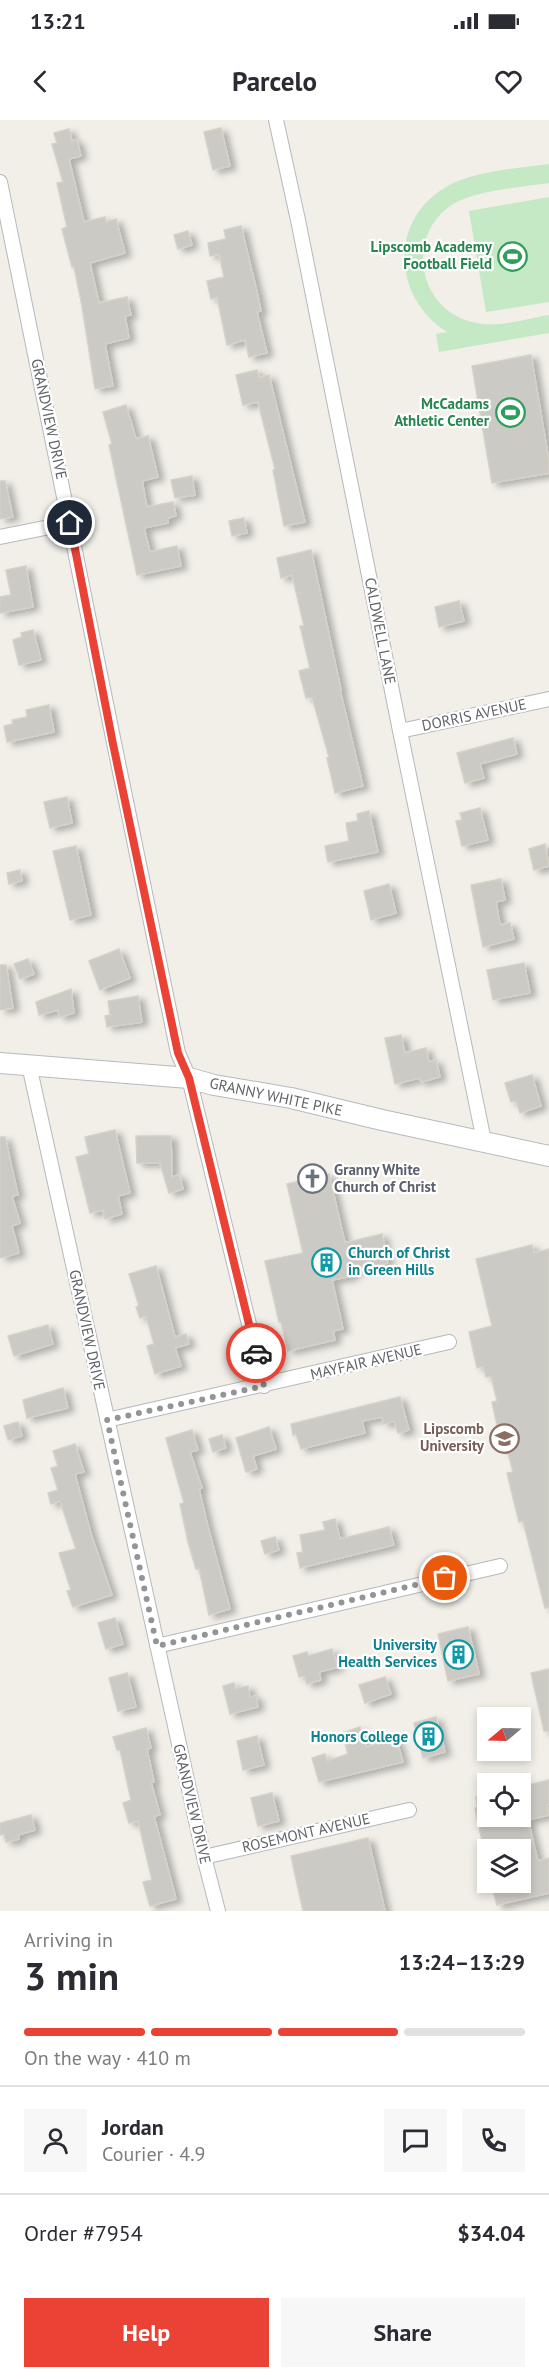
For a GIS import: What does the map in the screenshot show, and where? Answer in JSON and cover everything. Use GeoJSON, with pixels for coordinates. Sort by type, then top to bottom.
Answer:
{"type":"FeatureCollection","features":[{"type":"Feature","properties":{"kind":"main road","name":"GRANNY WHITE PIKE"},"geometry":{"type":"LineString","coordinates":[[0,1063],[189,1078],[214,1085],[291,1098],[549,1156]]}},
{"type":"Feature","properties":{"kind":"street","name":"CALDWELL LANE"},"geometry":{"type":"LineString","coordinates":[[276,120],[484,1141]]}},
{"type":"Feature","properties":{"kind":"street","name":"GRANDVIEW DRIVE"},"geometry":{"type":"LineString","coordinates":[[0,182],[175,1042],[189,1078],[264,1386]]}},
{"type":"Feature","properties":{"kind":"street"},"geometry":{"type":"LineString","coordinates":[[0,537],[70,523]]}},
{"type":"Feature","properties":{"kind":"street","name":"DORRIS AVENUE"},"geometry":{"type":"LineString","coordinates":[[400,731],[549,699]]}},
{"type":"Feature","properties":{"kind":"street","name":"GRANDVIEW DRIVE"},"geometry":{"type":"LineString","coordinates":[[29,1065],[204,1857],[218,1911]]}},
{"type":"Feature","properties":{"kind":"street","name":"MAYFAIR AVENUE"},"geometry":{"type":"LineString","coordinates":[[107,1420],[449,1342]]}},
{"type":"Feature","properties":{"kind":"street"},"geometry":{"type":"LineString","coordinates":[[157,1646],[500,1566]]}},
{"type":"Feature","properties":{"kind":"street","name":"ROSEMONT AVENUE"},"geometry":{"type":"LineString","coordinates":[[204,1857],[409,1810]]}},
{"type":"Feature","properties":{"kind":"green space"},"geometry":{"type":"Polygon","coordinates":[[[549,164],[549,183],[475,195],[455,203],[439,216],[429,232],[424,250],[424,268],[429,286],[439,302],[453,314],[481,324],[511,323],[549,315],[549,333],[439,352],[436,334],[447,332],[429,317],[416,300],[408,280],[404,260],[407,239],[414,219],[427,202],[457,181],[496,171],[549,164]]]}},
{"type":"Feature","properties":{"kind":"green space","name":"Lipscomb Academy Football Field"},"geometry":{"type":"Polygon","coordinates":[[[549,197],[549,302],[486,312],[469,211],[549,197]]]}},
{"type":"Feature","properties":{"kind":"building"},"geometry":{"type":"Polygon","coordinates":[[[221,128],[230,166],[213,170],[204,132],[221,128]]]}},
{"type":"Feature","properties":{"kind":"building"},"geometry":{"type":"Polygon","coordinates":[[[69,129],[72,141],[77,140],[81,156],[69,159],[84,222],[105,217],[106,222],[116,219],[125,253],[90,263],[99,303],[127,297],[131,315],[125,316],[129,338],[105,344],[113,386],[95,389],[74,267],[72,267],[62,229],[67,227],[57,183],[63,182],[52,144],[57,143],[54,133],[69,129]]]}},
{"type":"Feature","properties":{"kind":"building"},"geometry":{"type":"Polygon","coordinates":[[[241,226],[261,311],[257,312],[267,353],[249,357],[245,340],[227,345],[217,297],[211,299],[207,281],[224,277],[219,254],[210,256],[208,243],[226,239],[224,230],[241,226]]]}},
{"type":"Feature","properties":{"kind":"building"},"geometry":{"type":"Polygon","coordinates":[[[188,231],[192,245],[178,249],[174,235],[188,231]]]}},
{"type":"Feature","properties":{"kind":"building","name":"McCadams Athletic Center"},"geometry":{"type":"Polygon","coordinates":[[[531,355],[549,461],[549,473],[492,483],[472,366],[531,355]]]}},
{"type":"Feature","properties":{"kind":"building"},"geometry":{"type":"Polygon","coordinates":[[[257,370],[259,378],[269,375],[305,522],[284,526],[273,470],[275,469],[258,402],[243,405],[236,375],[257,370]]]}},
{"type":"Feature","properties":{"kind":"building"},"geometry":{"type":"Polygon","coordinates":[[[126,405],[136,439],[148,436],[158,477],[142,481],[147,507],[173,502],[176,516],[168,518],[168,523],[144,528],[150,552],[177,546],[181,566],[137,575],[109,445],[112,444],[103,412],[126,405]]]}},
{"type":"Feature","properties":{"kind":"building"},"geometry":{"type":"Polygon","coordinates":[[[192,476],[195,495],[175,498],[171,480],[192,476]]]}},
{"type":"Feature","properties":{"kind":"building"},"geometry":{"type":"Polygon","coordinates":[[[0,481],[5,481],[13,517],[0,519],[0,481]]]}},
{"type":"Feature","properties":{"kind":"building"},"geometry":{"type":"Polygon","coordinates":[[[244,518],[247,533],[232,536],[229,521],[244,518]]]}},
{"type":"Feature","properties":{"kind":"building"},"geometry":{"type":"Polygon","coordinates":[[[311,550],[340,690],[363,786],[335,793],[327,758],[329,757],[312,697],[306,698],[299,671],[310,668],[300,626],[304,626],[292,575],[281,578],[277,558],[311,550]]]}},
{"type":"Feature","properties":{"kind":"building"},"geometry":{"type":"Polygon","coordinates":[[[26,566],[33,607],[0,613],[0,597],[11,595],[6,570],[26,566]]]}},
{"type":"Feature","properties":{"kind":"building"},"geometry":{"type":"Polygon","coordinates":[[[459,601],[464,621],[439,627],[435,607],[459,601]]]}},
{"type":"Feature","properties":{"kind":"building"},"geometry":{"type":"Polygon","coordinates":[[[33,630],[41,660],[19,665],[13,640],[22,637],[21,633],[33,630]]]}},
{"type":"Feature","properties":{"kind":"building"},"geometry":{"type":"Polygon","coordinates":[[[49,705],[54,732],[7,742],[4,726],[13,724],[12,720],[27,717],[26,710],[49,705]]]}},
{"type":"Feature","properties":{"kind":"building"},"geometry":{"type":"Polygon","coordinates":[[[513,738],[517,754],[480,764],[484,778],[465,783],[457,753],[513,738]]]}},
{"type":"Feature","properties":{"kind":"building"},"geometry":{"type":"Polygon","coordinates":[[[67,797],[72,823],[50,828],[44,802],[67,797]]]}},
{"type":"Feature","properties":{"kind":"building"},"geometry":{"type":"Polygon","coordinates":[[[480,808],[488,840],[462,846],[456,821],[462,820],[460,813],[480,808]]]}},
{"type":"Feature","properties":{"kind":"building"},"geometry":{"type":"Polygon","coordinates":[[[369,811],[378,852],[328,862],[325,846],[349,841],[346,823],[358,821],[357,814],[369,811]]]}},
{"type":"Feature","properties":{"kind":"building"},"geometry":{"type":"Polygon","coordinates":[[[545,844],[549,866],[534,870],[529,849],[545,844]]]}},
{"type":"Feature","properties":{"kind":"building"},"geometry":{"type":"Polygon","coordinates":[[[76,846],[91,915],[70,920],[53,851],[76,846]]]}},
{"type":"Feature","properties":{"kind":"building"},"geometry":{"type":"Polygon","coordinates":[[[20,870],[22,881],[9,884],[7,873],[20,870]]]}},
{"type":"Feature","properties":{"kind":"building"},"geometry":{"type":"Polygon","coordinates":[[[501,879],[505,900],[496,902],[500,925],[510,923],[514,939],[483,947],[471,885],[501,879]]]}},
{"type":"Feature","properties":{"kind":"building"},"geometry":{"type":"Polygon","coordinates":[[[389,884],[396,913],[371,920],[364,891],[389,884]]]}},
{"type":"Feature","properties":{"kind":"building"},"geometry":{"type":"Polygon","coordinates":[[[119,949],[130,978],[100,990],[89,961],[119,949]]]}},
{"type":"Feature","properties":{"kind":"building"},"geometry":{"type":"Polygon","coordinates":[[[28,959],[34,974],[20,979],[14,964],[28,959]]]}},
{"type":"Feature","properties":{"kind":"building"},"geometry":{"type":"Polygon","coordinates":[[[524,963],[530,993],[493,1000],[487,970],[524,963]]]}},
{"type":"Feature","properties":{"kind":"building"},"geometry":{"type":"Polygon","coordinates":[[[0,965],[6,965],[13,1008],[0,1010],[0,965]]]}},
{"type":"Feature","properties":{"kind":"building"},"geometry":{"type":"Polygon","coordinates":[[[71,989],[74,1013],[60,1017],[58,1010],[39,1015],[36,1002],[71,989]]]}},
{"type":"Feature","properties":{"kind":"building"},"geometry":{"type":"Polygon","coordinates":[[[138,996],[142,1022],[107,1027],[105,1016],[110,1015],[108,1001],[138,996]]]}},
{"type":"Feature","properties":{"kind":"building"},"geometry":{"type":"Polygon","coordinates":[[[401,1035],[405,1053],[426,1048],[429,1062],[436,1060],[440,1077],[421,1082],[420,1078],[395,1084],[385,1038],[401,1035]]]}},
{"type":"Feature","properties":{"kind":"building"},"geometry":{"type":"Polygon","coordinates":[[[532,1075],[541,1106],[520,1113],[516,1101],[511,1102],[505,1083],[532,1075]]]}},
{"type":"Feature","properties":{"kind":"building"},"geometry":{"type":"Polygon","coordinates":[[[115,1130],[130,1193],[118,1196],[122,1214],[105,1219],[103,1210],[90,1213],[76,1157],[89,1154],[85,1137],[115,1130]]]}},
{"type":"Feature","properties":{"kind":"building"},"geometry":{"type":"Polygon","coordinates":[[[136,1136],[171,1136],[172,1177],[179,1175],[183,1189],[169,1193],[160,1163],[137,1163],[136,1136]]]}},
{"type":"Feature","properties":{"kind":"building"},"geometry":{"type":"Polygon","coordinates":[[[0,1137],[5,1137],[18,1195],[12,1196],[20,1223],[12,1226],[19,1253],[0,1258],[0,1137]]]}},
{"type":"Feature","properties":{"kind":"building","name":"Church of Christ in Green Hills"},"geometry":{"type":"Polygon","coordinates":[[[329,1174],[345,1243],[382,1234],[388,1263],[352,1271],[353,1276],[332,1280],[343,1329],[333,1331],[335,1340],[288,1351],[265,1261],[303,1253],[287,1184],[329,1174]]]}},
{"type":"Feature","properties":{"kind":"building"},"geometry":{"type":"Polygon","coordinates":[[[532,1245],[534,1253],[549,1249],[549,1607],[545,1608],[523,1521],[519,1522],[507,1473],[513,1472],[507,1449],[503,1450],[499,1434],[492,1402],[497,1401],[491,1376],[486,1377],[483,1366],[477,1368],[469,1332],[492,1326],[476,1259],[532,1245]]]}},
{"type":"Feature","properties":{"kind":"building"},"geometry":{"type":"Polygon","coordinates":[[[156,1266],[175,1337],[186,1334],[189,1344],[175,1348],[181,1366],[155,1374],[147,1346],[154,1344],[146,1316],[140,1318],[136,1307],[139,1306],[129,1274],[156,1266]]]}},
{"type":"Feature","properties":{"kind":"building"},"geometry":{"type":"Polygon","coordinates":[[[48,1325],[53,1344],[14,1356],[8,1336],[48,1325]]]}},
{"type":"Feature","properties":{"kind":"building"},"geometry":{"type":"Polygon","coordinates":[[[63,1388],[68,1408],[27,1418],[23,1400],[63,1388]]]}},
{"type":"Feature","properties":{"kind":"building"},"geometry":{"type":"Polygon","coordinates":[[[400,1397],[409,1430],[398,1433],[394,1421],[384,1424],[382,1417],[362,1421],[365,1433],[301,1449],[296,1434],[293,1435],[291,1424],[400,1397]]]}},
{"type":"Feature","properties":{"kind":"building"},"geometry":{"type":"Polygon","coordinates":[[[18,1422],[22,1436],[8,1440],[4,1426],[18,1422]]]}},
{"type":"Feature","properties":{"kind":"building"},"geometry":{"type":"Polygon","coordinates":[[[269,1427],[276,1449],[253,1456],[257,1469],[246,1472],[236,1438],[269,1427]]]}},
{"type":"Feature","properties":{"kind":"building"},"geometry":{"type":"Polygon","coordinates":[[[192,1430],[198,1450],[190,1452],[202,1488],[199,1489],[230,1609],[209,1615],[199,1568],[196,1569],[188,1542],[180,1504],[184,1503],[166,1438],[192,1430]]]}},
{"type":"Feature","properties":{"kind":"building"},"geometry":{"type":"Polygon","coordinates":[[[222,1435],[226,1448],[213,1452],[209,1439],[222,1435]]]}},
{"type":"Feature","properties":{"kind":"building"},"geometry":{"type":"Polygon","coordinates":[[[75,1444],[84,1472],[75,1474],[91,1534],[112,1595],[73,1607],[67,1591],[71,1590],[59,1553],[76,1549],[60,1501],[51,1504],[48,1493],[58,1490],[51,1468],[58,1466],[53,1451],[75,1444]]]}},
{"type":"Feature","properties":{"kind":"building"},"geometry":{"type":"Polygon","coordinates":[[[335,1519],[340,1539],[389,1527],[394,1545],[300,1568],[297,1553],[303,1552],[300,1535],[325,1530],[323,1522],[335,1519]]]}},
{"type":"Feature","properties":{"kind":"building"},"geometry":{"type":"Polygon","coordinates":[[[275,1537],[279,1550],[265,1554],[261,1541],[275,1537]]]}},
{"type":"Feature","properties":{"kind":"building"},"geometry":{"type":"Polygon","coordinates":[[[115,1618],[123,1644],[106,1649],[98,1623],[115,1618]]]}},
{"type":"Feature","properties":{"kind":"building","name":"University Health Services"},"geometry":{"type":"Polygon","coordinates":[[[468,1627],[479,1674],[448,1681],[438,1634],[468,1627]]]}},
{"type":"Feature","properties":{"kind":"building"},"geometry":{"type":"Polygon","coordinates":[[[332,1649],[338,1667],[319,1672],[321,1680],[307,1684],[304,1676],[299,1677],[293,1656],[307,1652],[308,1656],[332,1649]]]}},
{"type":"Feature","properties":{"kind":"building"},"geometry":{"type":"Polygon","coordinates":[[[549,1669],[549,1731],[544,1731],[531,1673],[549,1669]]]}},
{"type":"Feature","properties":{"kind":"building"},"geometry":{"type":"Polygon","coordinates":[[[127,1673],[136,1707],[118,1711],[109,1678],[127,1673]]]}},
{"type":"Feature","properties":{"kind":"building"},"geometry":{"type":"Polygon","coordinates":[[[385,1677],[391,1694],[365,1703],[359,1685],[385,1677]]]}},
{"type":"Feature","properties":{"kind":"building"},"geometry":{"type":"Polygon","coordinates":[[[234,1683],[235,1689],[248,1686],[250,1697],[256,1696],[258,1707],[230,1714],[223,1686],[234,1683]]]}},
{"type":"Feature","properties":{"kind":"building","name":"Honors College"},"geometry":{"type":"Polygon","coordinates":[[[436,1717],[445,1752],[423,1758],[414,1723],[436,1717]]]}},
{"type":"Feature","properties":{"kind":"building"},"geometry":{"type":"Polygon","coordinates":[[[360,1727],[366,1747],[396,1738],[403,1762],[319,1782],[312,1758],[325,1754],[327,1761],[348,1754],[342,1733],[360,1727]]]}},
{"type":"Feature","properties":{"kind":"building"},"geometry":{"type":"Polygon","coordinates":[[[146,1728],[151,1748],[147,1749],[154,1782],[151,1782],[160,1815],[154,1816],[176,1899],[150,1906],[143,1882],[152,1880],[138,1821],[129,1823],[123,1803],[131,1800],[120,1750],[117,1750],[113,1737],[146,1728]]]}},
{"type":"Feature","properties":{"kind":"building"},"geometry":{"type":"Polygon","coordinates":[[[257,1736],[264,1765],[243,1770],[237,1741],[257,1736]]]}},
{"type":"Feature","properties":{"kind":"building"},"geometry":{"type":"Polygon","coordinates":[[[549,1780],[549,1804],[547,1805],[549,1815],[531,1819],[531,1784],[549,1780]]]}},
{"type":"Feature","properties":{"kind":"building"},"geometry":{"type":"Polygon","coordinates":[[[272,1793],[279,1821],[258,1826],[251,1798],[272,1793]]]}},
{"type":"Feature","properties":{"kind":"building"},"geometry":{"type":"Polygon","coordinates":[[[31,1815],[35,1830],[18,1835],[19,1839],[6,1842],[4,1834],[0,1835],[0,1823],[31,1815]]]}},
{"type":"Feature","properties":{"kind":"building"},"geometry":{"type":"Polygon","coordinates":[[[479,1827],[530,1827],[538,1861],[549,1858],[549,1893],[497,1905],[494,1893],[531,1893],[531,1839],[482,1839],[479,1827]]]}},
{"type":"Feature","properties":{"kind":"building"},"geometry":{"type":"Polygon","coordinates":[[[368,1838],[385,1911],[303,1911],[291,1856],[368,1838]]]}},
{"type":"Feature","properties":{"kind":"way so far"},"geometry":{"type":"LineString","coordinates":[[256,1353],[264,1386],[107,1420],[157,1646],[445,1578]]}},
{"type":"Feature","properties":{"kind":"place","name":"Lipscomb Academy Football Field"},"geometry":{"type":"Point","coordinates":[513,256]}},
{"type":"Feature","properties":{"kind":"place","name":"McCadams Athletic Center"},"geometry":{"type":"Point","coordinates":[510,413]}},
{"type":"Feature","properties":{"kind":"place","name":"Granny White Church of Christ"},"geometry":{"type":"Point","coordinates":[313,1179]}},
{"type":"Feature","properties":{"kind":"place","name":"Church of Christ in Green Hills"},"geometry":{"type":"Point","coordinates":[327,1262]}},
{"type":"Feature","properties":{"kind":"place","name":"Lipscomb University"},"geometry":{"type":"Point","coordinates":[505,1438]}},
{"type":"Feature","properties":{"kind":"place","name":"University Health Services"},"geometry":{"type":"Point","coordinates":[458,1654]}},
{"type":"Feature","properties":{"kind":"place","name":"Honors College"},"geometry":{"type":"Point","coordinates":[429,1737]}},
{"type":"Feature","properties":{"kind":"route"},"geometry":{"type":"LineString","coordinates":[[70,523],[113,744],[178,1053],[189,1078],[256,1353]]}}]}
